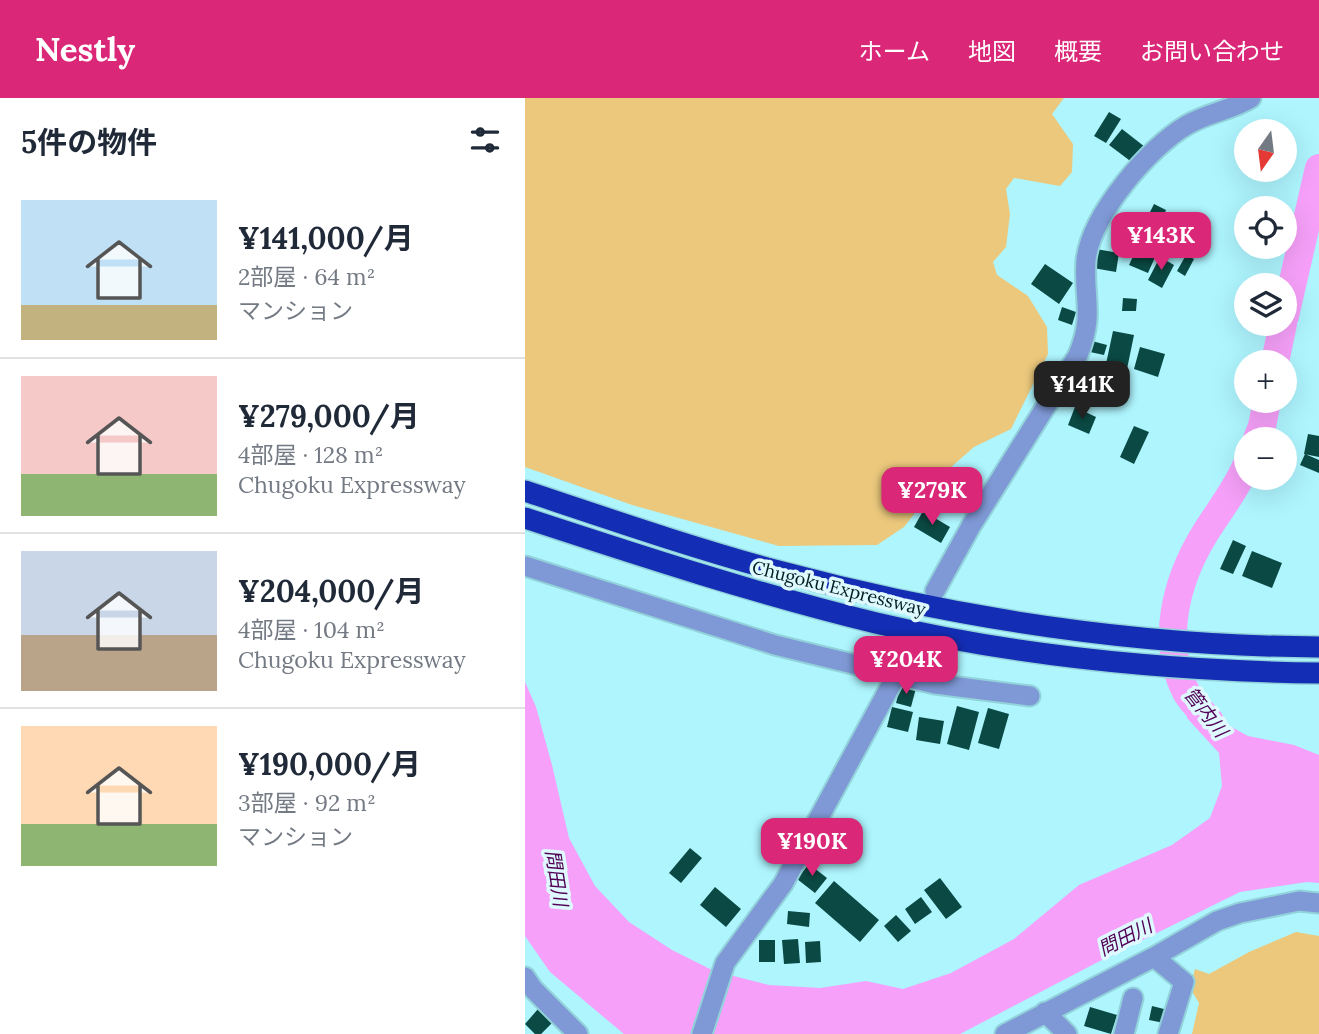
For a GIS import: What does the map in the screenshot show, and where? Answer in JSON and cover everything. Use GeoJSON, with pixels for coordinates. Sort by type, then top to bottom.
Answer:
{"type":"FeatureCollection","features":[{"type":"Feature","properties":{"kind":"highway","name":"Chugoku Expressway"},"geometry":{"type":"LineString","coordinates":[[525,491],[777,571],[987,618],[1079,631],[1204,642],[1319,647]]}},
{"type":"Feature","properties":{"kind":"highway","name":"Chugoku Expressway"},"geometry":{"type":"LineString","coordinates":[[525,517],[687,571],[878,623],[1011,648],[1134,664],[1319,673]]}},
{"type":"Feature","properties":{"kind":"street"},"geometry":{"type":"LineString","coordinates":[[935,591],[971,526],[1078,355],[1086,336],[1089,316],[1086,260],[1092,237],[1123,185],[1147,157],[1189,123],[1251,98]]}},
{"type":"Feature","properties":{"kind":"street"},"geometry":{"type":"LineString","coordinates":[[525,566],[775,645],[935,684],[1030,696]]}},
{"type":"Feature","properties":{"kind":"street"},"geometry":{"type":"LineString","coordinates":[[702,1034],[725,963],[783,884],[908,650]]}},
{"type":"Feature","properties":{"kind":"street"},"geometry":{"type":"LineString","coordinates":[[1005,1034],[1154,957],[1192,933],[1240,913],[1299,901],[1319,903]]}},
{"type":"Feature","properties":{"kind":"street"},"geometry":{"type":"LineString","coordinates":[[1154,957],[1184,982],[1168,1034]]}},
{"type":"Feature","properties":{"kind":"street"},"geometry":{"type":"LineString","coordinates":[[525,977],[533,989],[578,1034]]}},
{"type":"Feature","properties":{"kind":"street"},"geometry":{"type":"LineString","coordinates":[[1124,1034],[1133,998]]}},
{"type":"Feature","properties":{"kind":"street"},"geometry":{"type":"LineString","coordinates":[[1045,1012],[1067,1034]]}},
{"type":"Feature","properties":{"kind":"shaded area"},"geometry":{"type":"Polygon","coordinates":[[[525,98],[1064,98],[1052,114],[1073,144],[1072,172],[1060,186],[1014,178],[1006,189],[1010,214],[1006,247],[993,262],[997,275],[1028,296],[1047,327],[1048,354],[1011,429],[974,447],[950,468],[904,527],[877,545],[779,546],[632,505],[525,467],[525,98]]]}},
{"type":"Feature","properties":{"kind":"shaded area"},"geometry":{"type":"Polygon","coordinates":[[[1296,932],[1319,936],[1319,1034],[1192,1034],[1199,1003],[1190,988],[1195,969],[1209,974],[1249,952],[1296,932]]]}},
{"type":"Feature","properties":{"kind":"water","name":"問田川"},"geometry":{"type":"Polygon","coordinates":[[[525,682],[536,707],[569,838],[595,886],[629,922],[672,950],[714,971],[769,985],[820,988],[866,981],[903,989],[951,973],[1014,939],[1079,885],[1172,845],[1210,818],[1222,786],[1219,753],[1187,718],[1187,694],[1215,718],[1248,736],[1294,745],[1319,755],[1319,883],[1307,882],[1240,892],[960,1034],[624,1034],[550,972],[525,936],[525,682]]]}},
{"type":"Feature","properties":{"kind":"building"},"geometry":{"type":"Polygon","coordinates":[[[1109,112],[1121,119],[1106,143],[1094,136],[1109,112]]]}},
{"type":"Feature","properties":{"kind":"building"},"geometry":{"type":"Polygon","coordinates":[[[1122,129],[1145,147],[1133,163],[1109,145],[1122,129]]]}},
{"type":"Feature","properties":{"kind":"building"},"geometry":{"type":"Polygon","coordinates":[[[1154,204],[1166,210],[1160,224],[1147,218],[1154,204]]]}},
{"type":"Feature","properties":{"kind":"building"},"geometry":{"type":"Polygon","coordinates":[[[1173,216],[1199,227],[1191,246],[1165,235],[1173,216]]]}},
{"type":"Feature","properties":{"kind":"building"},"geometry":{"type":"Polygon","coordinates":[[[1138,246],[1156,255],[1148,273],[1129,265],[1138,246]]]}},
{"type":"Feature","properties":{"kind":"building"},"geometry":{"type":"Polygon","coordinates":[[[1096,249],[1119,253],[1116,272],[1093,268],[1096,249]]]}},
{"type":"Feature","properties":{"kind":"building"},"geometry":{"type":"Polygon","coordinates":[[[1186,255],[1194,259],[1185,276],[1177,271],[1186,255]]]}},
{"type":"Feature","properties":{"kind":"building"},"geometry":{"type":"Polygon","coordinates":[[[1160,257],[1174,265],[1162,288],[1148,280],[1160,257]]]}},
{"type":"Feature","properties":{"kind":"building"},"geometry":{"type":"Polygon","coordinates":[[[1045,264],[1073,283],[1059,304],[1031,284],[1045,264]]]}},
{"type":"Feature","properties":{"kind":"building"},"geometry":{"type":"Polygon","coordinates":[[[1123,298],[1137,299],[1136,311],[1122,311],[1123,298]]]}},
{"type":"Feature","properties":{"kind":"building"},"geometry":{"type":"Polygon","coordinates":[[[1062,307],[1076,312],[1072,325],[1058,320],[1062,307]]]}},
{"type":"Feature","properties":{"kind":"building"},"geometry":{"type":"Polygon","coordinates":[[[1113,331],[1134,335],[1127,369],[1106,364],[1113,331]]]}},
{"type":"Feature","properties":{"kind":"building"},"geometry":{"type":"Polygon","coordinates":[[[1092,341],[1107,345],[1104,355],[1090,352],[1092,341]]]}},
{"type":"Feature","properties":{"kind":"building"},"geometry":{"type":"Polygon","coordinates":[[[1140,347],[1165,354],[1158,377],[1134,369],[1140,347]]]}},
{"type":"Feature","properties":{"kind":"building"},"geometry":{"type":"Polygon","coordinates":[[[1075,407],[1096,417],[1089,434],[1068,425],[1075,407]]]}},
{"type":"Feature","properties":{"kind":"building"},"geometry":{"type":"Polygon","coordinates":[[[1134,426],[1149,432],[1134,464],[1120,457],[1134,426]]]}},
{"type":"Feature","properties":{"kind":"building"},"geometry":{"type":"Polygon","coordinates":[[[1308,434],[1319,436],[1319,457],[1304,454],[1308,434]]]}},
{"type":"Feature","properties":{"kind":"building"},"geometry":{"type":"Polygon","coordinates":[[[1305,454],[1319,460],[1319,473],[1300,465],[1305,454]]]}},
{"type":"Feature","properties":{"kind":"building"},"geometry":{"type":"Polygon","coordinates":[[[970,478],[981,485],[976,493],[965,487],[970,478]]]}},
{"type":"Feature","properties":{"kind":"building"},"geometry":{"type":"Polygon","coordinates":[[[946,482],[976,499],[968,515],[937,498],[946,482]]]}},
{"type":"Feature","properties":{"kind":"building"},"geometry":{"type":"Polygon","coordinates":[[[923,511],[950,527],[941,543],[914,527],[923,511]]]}},
{"type":"Feature","properties":{"kind":"building"},"geometry":{"type":"Polygon","coordinates":[[[1233,540],[1246,546],[1233,574],[1220,569],[1233,540]]]}},
{"type":"Feature","properties":{"kind":"building"},"geometry":{"type":"Polygon","coordinates":[[[1252,551],[1282,563],[1272,588],[1242,576],[1252,551]]]}},
{"type":"Feature","properties":{"kind":"building"},"geometry":{"type":"Polygon","coordinates":[[[901,684],[916,688],[911,707],[896,703],[901,684]]]}},
{"type":"Feature","properties":{"kind":"building"},"geometry":{"type":"Polygon","coordinates":[[[957,706],[979,712],[969,750],[947,744],[957,706]]]}},
{"type":"Feature","properties":{"kind":"building"},"geometry":{"type":"Polygon","coordinates":[[[892,707],[913,712],[908,732],[887,727],[892,707]]]}},
{"type":"Feature","properties":{"kind":"building"},"geometry":{"type":"Polygon","coordinates":[[[988,708],[1009,714],[999,749],[978,743],[988,708]]]}},
{"type":"Feature","properties":{"kind":"building"},"geometry":{"type":"Polygon","coordinates":[[[919,717],[944,721],[940,744],[916,740],[919,717]]]}},
{"type":"Feature","properties":{"kind":"building"},"geometry":{"type":"Polygon","coordinates":[[[690,848],[702,858],[681,883],[669,873],[690,848]]]}},
{"type":"Feature","properties":{"kind":"building"},"geometry":{"type":"Polygon","coordinates":[[[809,864],[827,878],[815,893],[797,879],[809,864]]]}},
{"type":"Feature","properties":{"kind":"building"},"geometry":{"type":"Polygon","coordinates":[[[940,878],[962,907],[946,919],[924,890],[940,878]]]}},
{"type":"Feature","properties":{"kind":"building"},"geometry":{"type":"Polygon","coordinates":[[[834,881],[879,920],[860,942],[815,903],[834,881]]]}},
{"type":"Feature","properties":{"kind":"building"},"geometry":{"type":"Polygon","coordinates":[[[715,887],[741,909],[726,927],[700,905],[715,887]]]}},
{"type":"Feature","properties":{"kind":"building"},"geometry":{"type":"Polygon","coordinates":[[[921,897],[932,912],[915,924],[905,909],[921,897]]]}},
{"type":"Feature","properties":{"kind":"building"},"geometry":{"type":"Polygon","coordinates":[[[788,911],[810,913],[809,927],[787,924],[788,911]]]}},
{"type":"Feature","properties":{"kind":"building"},"geometry":{"type":"Polygon","coordinates":[[[896,915],[911,931],[898,942],[884,926],[896,915]]]}},
{"type":"Feature","properties":{"kind":"building"},"geometry":{"type":"Polygon","coordinates":[[[798,939],[800,963],[784,964],[782,940],[798,939]]]}},
{"type":"Feature","properties":{"kind":"building"},"geometry":{"type":"Polygon","coordinates":[[[759,940],[775,940],[775,962],[759,962],[759,940]]]}},
{"type":"Feature","properties":{"kind":"building"},"geometry":{"type":"Polygon","coordinates":[[[820,941],[821,962],[806,963],[805,942],[820,941]]]}},
{"type":"Feature","properties":{"kind":"building"},"geometry":{"type":"Polygon","coordinates":[[[1152,1006],[1168,1010],[1164,1023],[1149,1020],[1152,1006]]]}},
{"type":"Feature","properties":{"kind":"building"},"geometry":{"type":"Polygon","coordinates":[[[1090,1007],[1117,1015],[1111,1034],[1084,1026],[1090,1007]]]}},
{"type":"Feature","properties":{"kind":"building"},"geometry":{"type":"Polygon","coordinates":[[[538,1009],[552,1023],[541,1034],[535,1034],[525,1024],[538,1009]]]}},
{"type":"Feature","properties":{"kind":"waterway","name":"管内川"},"geometry":{"type":"LineString","coordinates":[[1295,273],[1319,168]]}},
{"type":"Feature","properties":{"kind":"waterway","name":"管内川"},"geometry":{"type":"LineString","coordinates":[[1278,350],[1280,336]]}},
{"type":"Feature","properties":{"kind":"waterway","name":"管内川"},"geometry":{"type":"LineString","coordinates":[[1262,427],[1265,413]]}},
{"type":"Feature","properties":{"kind":"waterway","name":"管内川"},"geometry":{"type":"LineString","coordinates":[[1210,721],[1188,696],[1178,673],[1174,653],[1175,612],[1179,592],[1194,553],[1234,489]]}}]}
